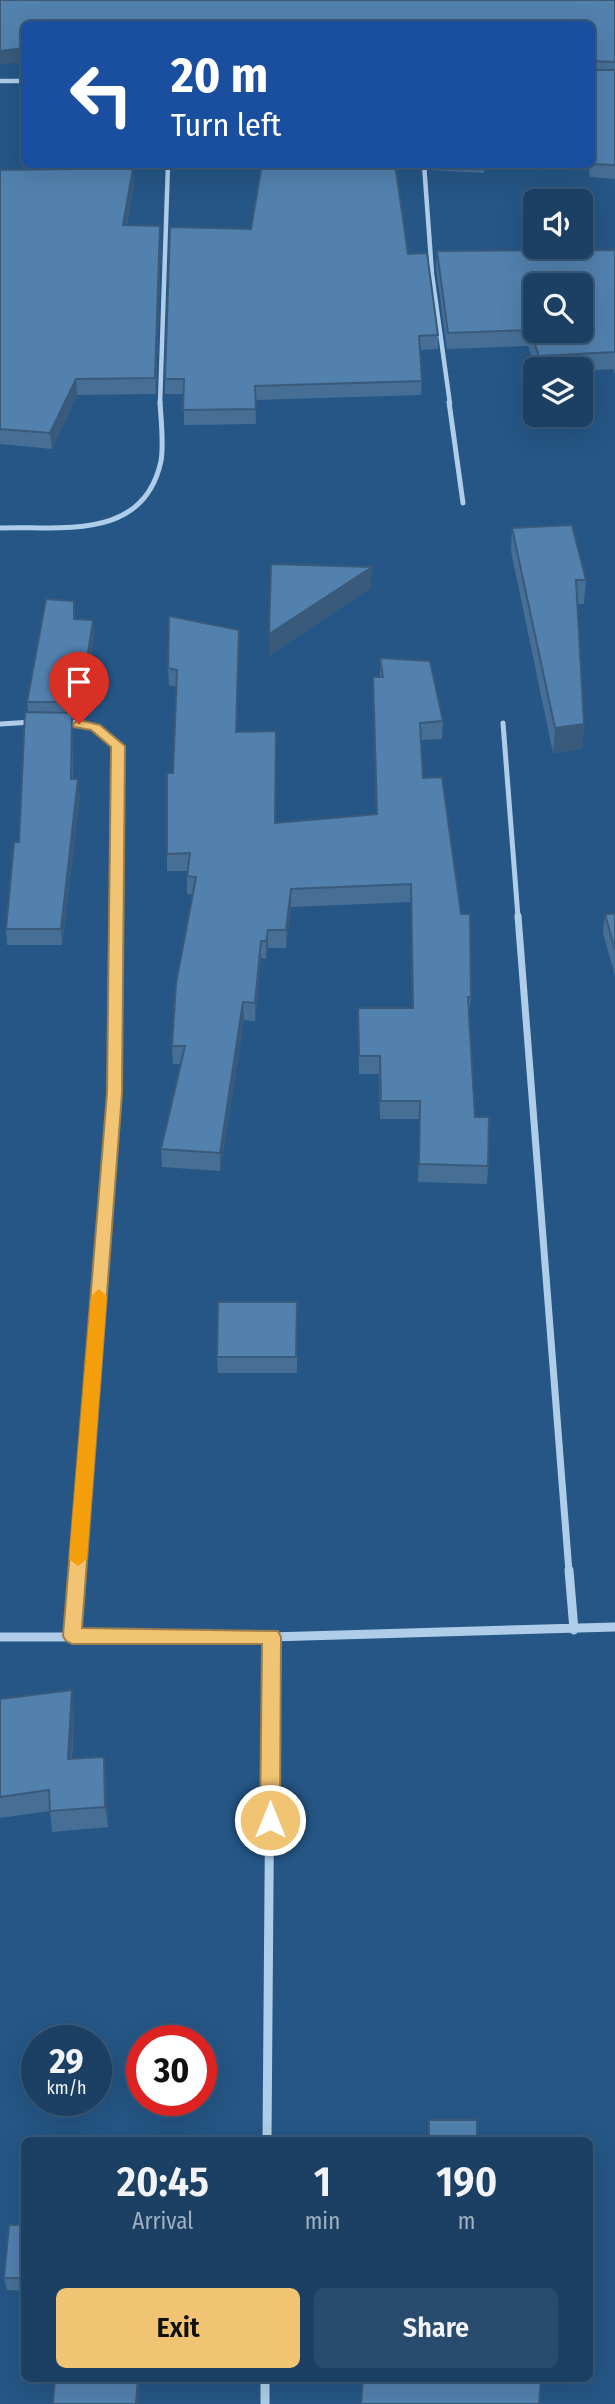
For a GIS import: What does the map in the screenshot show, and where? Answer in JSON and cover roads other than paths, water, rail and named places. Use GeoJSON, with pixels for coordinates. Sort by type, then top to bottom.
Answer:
{"type":"FeatureCollection","features":[{"type":"Feature","properties":{"kind":"street"},"geometry":{"type":"LineString","coordinates":[[0,82],[21,81]]}},
{"type":"Feature","properties":{"kind":"street"},"geometry":{"type":"LineString","coordinates":[[0,528],[103,524],[130,514],[150,492],[160,460],[160,355],[168,168]]}},
{"type":"Feature","properties":{"kind":"street"},"geometry":{"type":"LineString","coordinates":[[424,168],[432,274],[463,503]]}},
{"type":"Feature","properties":{"kind":"street"},"geometry":{"type":"LineString","coordinates":[[50,721],[96,727],[118,746],[115,1093],[72,1636]]}},
{"type":"Feature","properties":{"kind":"street"},"geometry":{"type":"LineString","coordinates":[[0,723],[38,722]]}},
{"type":"Feature","properties":{"kind":"street"},"geometry":{"type":"LineString","coordinates":[[503,723],[574,1630]]}},
{"type":"Feature","properties":{"kind":"street"},"geometry":{"type":"LineString","coordinates":[[0,1637],[271,1637],[615,1627]]}},
{"type":"Feature","properties":{"kind":"street"},"geometry":{"type":"LineString","coordinates":[[267,2137],[271,1637]]}},
{"type":"Feature","properties":{"kind":"street"},"geometry":{"type":"LineString","coordinates":[[265,2382],[265,2404]]}}]}
